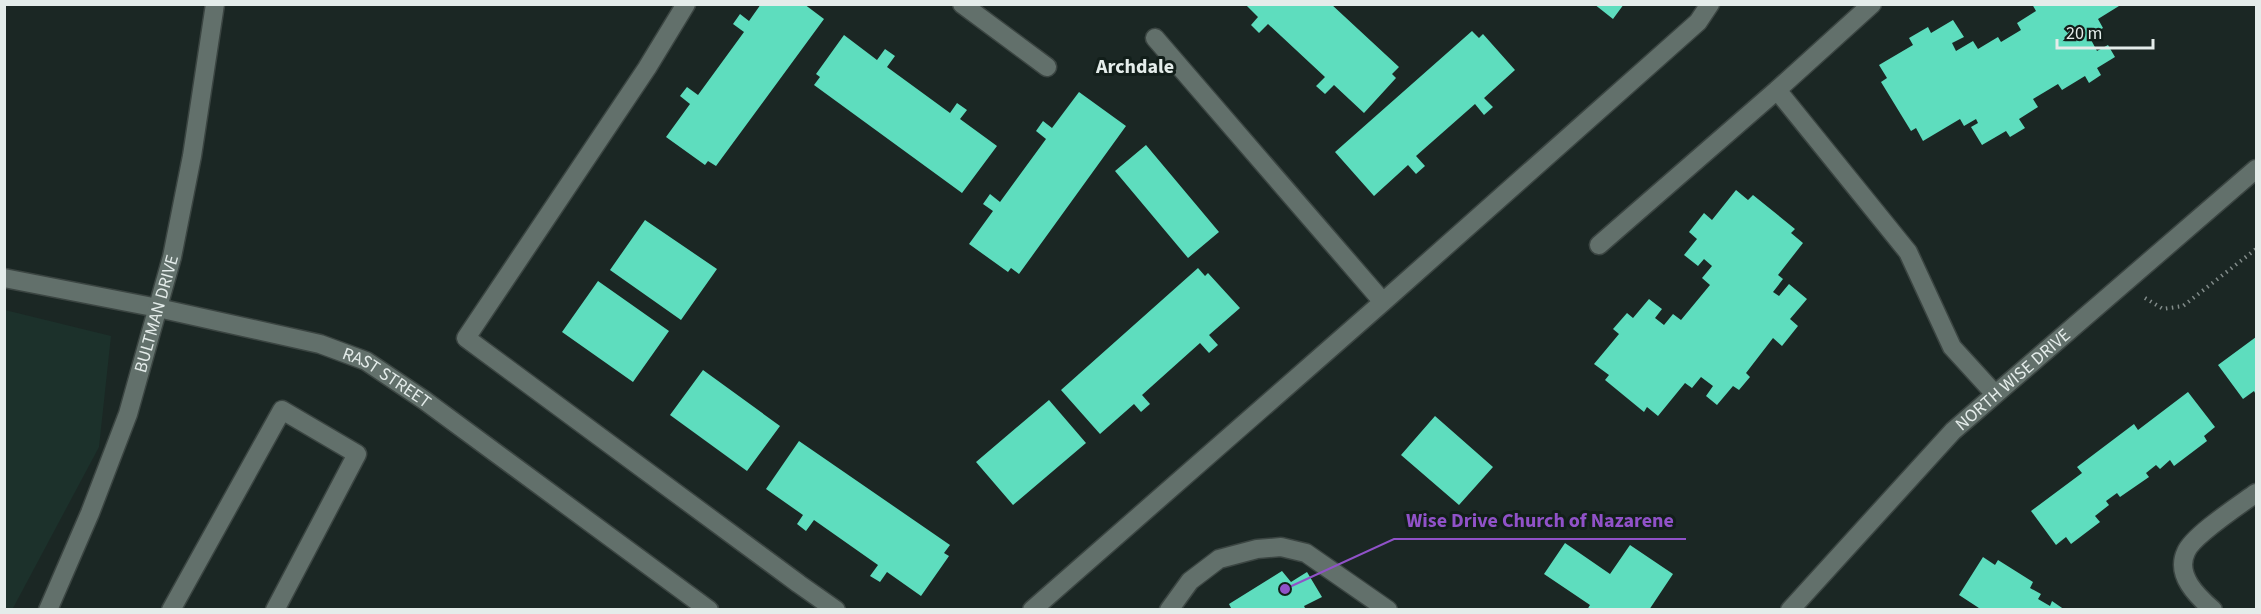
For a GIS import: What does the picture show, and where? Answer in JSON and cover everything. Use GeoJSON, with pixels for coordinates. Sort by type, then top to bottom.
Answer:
{"type":"FeatureCollection","features":[{"type":"Feature","properties":{"kind":"street","name":"BULTMAN DRIVE"},"geometry":{"type":"LineString","coordinates":[[48,609],[90,513],[128,414],[158,308],[172,257],[192,156],[215,4]]}},
{"type":"Feature","properties":{"kind":"street"},"geometry":{"type":"LineString","coordinates":[[687,4],[647,68],[466,338],[836,609]]}},
{"type":"Feature","properties":{"kind":"street"},"geometry":{"type":"LineString","coordinates":[[962,4],[1047,67]]}},
{"type":"Feature","properties":{"kind":"street"},"geometry":{"type":"LineString","coordinates":[[1032,609],[1698,22],[1710,4]]}},
{"type":"Feature","properties":{"kind":"street"},"geometry":{"type":"LineString","coordinates":[[1599,245],[1872,4]]}},
{"type":"Feature","properties":{"kind":"street"},"geometry":{"type":"LineString","coordinates":[[1155,38],[1383,302]]}},
{"type":"Feature","properties":{"kind":"street"},"geometry":{"type":"LineString","coordinates":[[1777,90],[1908,252],[1952,347],[1994,393]]}},
{"type":"Feature","properties":{"kind":"street","name":"NORTH WISE DRIVE"},"geometry":{"type":"LineString","coordinates":[[1790,609],[1953,431],[1994,393],[2256,169]]}},
{"type":"Feature","properties":{"kind":"street","name":"RAST STREET"},"geometry":{"type":"LineString","coordinates":[[4,278],[158,308],[320,344],[366,361],[424,400],[709,609]]}},
{"type":"Feature","properties":{"kind":"street"},"geometry":{"type":"LineString","coordinates":[[171,609],[282,410],[357,454],[275,609]]}},
{"type":"Feature","properties":{"kind":"street"},"geometry":{"type":"LineString","coordinates":[[2213,609],[2191,589],[2183,568],[2186,551],[2198,538],[2256,492]]}},
{"type":"Feature","properties":{"kind":"street"},"geometry":{"type":"LineString","coordinates":[[1169,609],[1190,581],[1219,559],[1257,549],[1281,547],[1306,553],[1388,609]]}},
{"type":"Feature","properties":{"kind":"path"},"geometry":{"type":"LineString","coordinates":[[2124,284],[2163,309],[2183,306],[2256,249]]}},
{"type":"Feature","properties":{"kind":"shaded area"},"geometry":{"type":"Polygon","coordinates":[[[5,310],[111,336],[99,447],[12,610],[4,609],[5,310]]]}},
{"type":"Feature","properties":{"kind":"building"},"geometry":{"type":"Polygon","coordinates":[[[761,4],[804,4],[824,19],[716,166],[708,161],[705,165],[666,137],[690,104],[680,96],[687,87],[698,95],[744,32],[733,24],[740,14],[749,21],[761,4]]]}},
{"type":"Feature","properties":{"kind":"building"},"geometry":{"type":"Polygon","coordinates":[[[1245,4],[1331,4],[1399,67],[1392,74],[1396,78],[1364,113],[1334,85],[1325,94],[1316,86],[1325,77],[1268,24],[1259,33],[1251,25],[1258,17],[1245,4]]]}},
{"type":"Feature","properties":{"kind":"building"},"geometry":{"type":"Polygon","coordinates":[[[1594,4],[1624,4],[1613,19],[1594,4]]]}},
{"type":"Feature","properties":{"kind":"building"},"geometry":{"type":"Polygon","coordinates":[[[2032,4],[2118,4],[2119,6],[2098,19],[2103,28],[2089,36],[2097,51],[2108,45],[2115,57],[2097,68],[2101,75],[2089,83],[2085,76],[2062,90],[2058,84],[2033,99],[2038,107],[2019,119],[2025,128],[2010,137],[2006,131],[1982,145],[1971,127],[1978,123],[1976,119],[1964,126],[1960,119],[1923,141],[1916,128],[1911,131],[1881,82],[1887,78],[1879,65],[1913,45],[1909,38],[1928,27],[1931,33],[1953,20],[1964,37],[1952,43],[1956,51],[1973,41],[1978,49],[1998,37],[2001,42],[2021,30],[2017,23],[2036,11],[2032,4]]]}},
{"type":"Feature","properties":{"kind":"building"},"geometry":{"type":"Polygon","coordinates":[[[1472,31],[1479,38],[1483,34],[1515,70],[1484,98],[1493,107],[1484,115],[1475,104],[1416,156],[1425,166],[1416,174],[1408,165],[1374,196],[1335,152],[1472,31]]]}},
{"type":"Feature","properties":{"kind":"building"},"geometry":{"type":"Polygon","coordinates":[[[844,35],[877,60],[885,49],[895,56],[887,67],[950,113],[957,103],[967,110],[960,119],[997,146],[962,193],[814,85],[820,77],[816,74],[844,35]]]}},
{"type":"Feature","properties":{"kind":"building"},"geometry":{"type":"Polygon","coordinates":[[[1079,92],[1126,126],[1019,274],[1011,268],[1008,272],[969,244],[993,211],[983,204],[990,194],[1000,202],[1046,139],[1036,131],[1043,121],[1052,128],[1079,92]]]}},
{"type":"Feature","properties":{"kind":"building"},"geometry":{"type":"Polygon","coordinates":[[[1146,145],[1219,232],[1188,258],[1115,171],[1146,145]]]}},
{"type":"Feature","properties":{"kind":"building"},"geometry":{"type":"Polygon","coordinates":[[[1736,190],[1748,200],[1753,195],[1795,229],[1791,233],[1803,243],[1778,275],[1783,279],[1773,292],[1779,296],[1789,284],[1807,299],[1790,319],[1798,326],[1782,346],[1773,338],[1746,373],[1750,377],[1739,390],[1733,386],[1717,405],[1706,396],[1713,386],[1701,377],[1692,388],[1685,383],[1658,416],[1647,407],[1644,412],[1605,380],[1609,375],[1594,364],[1619,334],[1613,329],[1627,313],[1633,318],[1649,299],[1662,309],[1655,318],[1664,325],[1673,314],[1681,320],[1710,285],[1702,278],[1712,266],[1704,259],[1698,266],[1684,255],[1697,239],[1689,232],[1704,213],[1712,220],[1736,190]]]}},
{"type":"Feature","properties":{"kind":"building"},"geometry":{"type":"Polygon","coordinates":[[[645,220],[717,269],[681,320],[610,270],[645,220]]]}},
{"type":"Feature","properties":{"kind":"building"},"geometry":{"type":"Polygon","coordinates":[[[1198,268],[1205,276],[1208,273],[1240,308],[1209,335],[1218,345],[1209,353],[1200,343],[1142,395],[1150,404],[1141,412],[1134,404],[1100,434],[1061,390],[1198,268]]]}},
{"type":"Feature","properties":{"kind":"building"},"geometry":{"type":"Polygon","coordinates":[[[598,281],[669,331],[633,382],[562,332],[598,281]]]}},
{"type":"Feature","properties":{"kind":"building"},"geometry":{"type":"Polygon","coordinates":[[[2256,337],[2256,395],[2254,391],[2243,399],[2218,365],[2256,337]]]}},
{"type":"Feature","properties":{"kind":"building"},"geometry":{"type":"Polygon","coordinates":[[[703,370],[780,426],[747,471],[670,415],[703,370]]]}},
{"type":"Feature","properties":{"kind":"building"},"geometry":{"type":"Polygon","coordinates":[[[2188,392],[2215,427],[2204,436],[2207,441],[2174,466],[2170,460],[2160,469],[2156,465],[2146,473],[2149,477],[2120,497],[2117,493],[2106,501],[2109,505],[2095,516],[2100,522],[2071,544],[2066,537],[2056,545],[2031,511],[2082,473],[2077,467],[2134,424],[2138,430],[2188,392]]]}},
{"type":"Feature","properties":{"kind":"building"},"geometry":{"type":"Polygon","coordinates":[[[1049,400],[1086,443],[1013,505],[976,462],[1049,400]]]}},
{"type":"Feature","properties":{"kind":"building"},"geometry":{"type":"Polygon","coordinates":[[[1435,416],[1493,467],[1459,505],[1401,455],[1435,416]]]}},
{"type":"Feature","properties":{"kind":"building"},"geometry":{"type":"Polygon","coordinates":[[[799,441],[950,545],[944,553],[949,556],[921,596],[887,572],[880,582],[870,576],[878,565],[814,520],[806,531],[797,524],[803,515],[766,489],[799,441]]]}},
{"type":"Feature","properties":{"kind":"building"},"geometry":{"type":"Polygon","coordinates":[[[1565,543],[1610,574],[1630,545],[1673,574],[1649,610],[1587,610],[1590,605],[1544,574],[1565,543]]]}},
{"type":"Feature","properties":{"kind":"building"},"geometry":{"type":"Polygon","coordinates":[[[1983,557],[1995,565],[1998,560],[2033,582],[2030,588],[2041,594],[2038,599],[2050,606],[2052,601],[2065,610],[1982,610],[1959,595],[1983,557]]]}},
{"type":"Feature","properties":{"kind":"building"},"geometry":{"type":"Polygon","coordinates":[[[1282,571],[1291,582],[1307,572],[1322,597],[1304,606],[1306,610],[1232,610],[1229,604],[1282,571]]]}},
{"type":"Feature","properties":{"kind":"place","name":"Wise Drive Church of Nazarene"},"geometry":{"type":"Point","coordinates":[1285,589]}},
{"type":"Feature","properties":{"kind":"district","name":"Archdale"},"geometry":{"type":"Point","coordinates":[1135,66]}}]}
